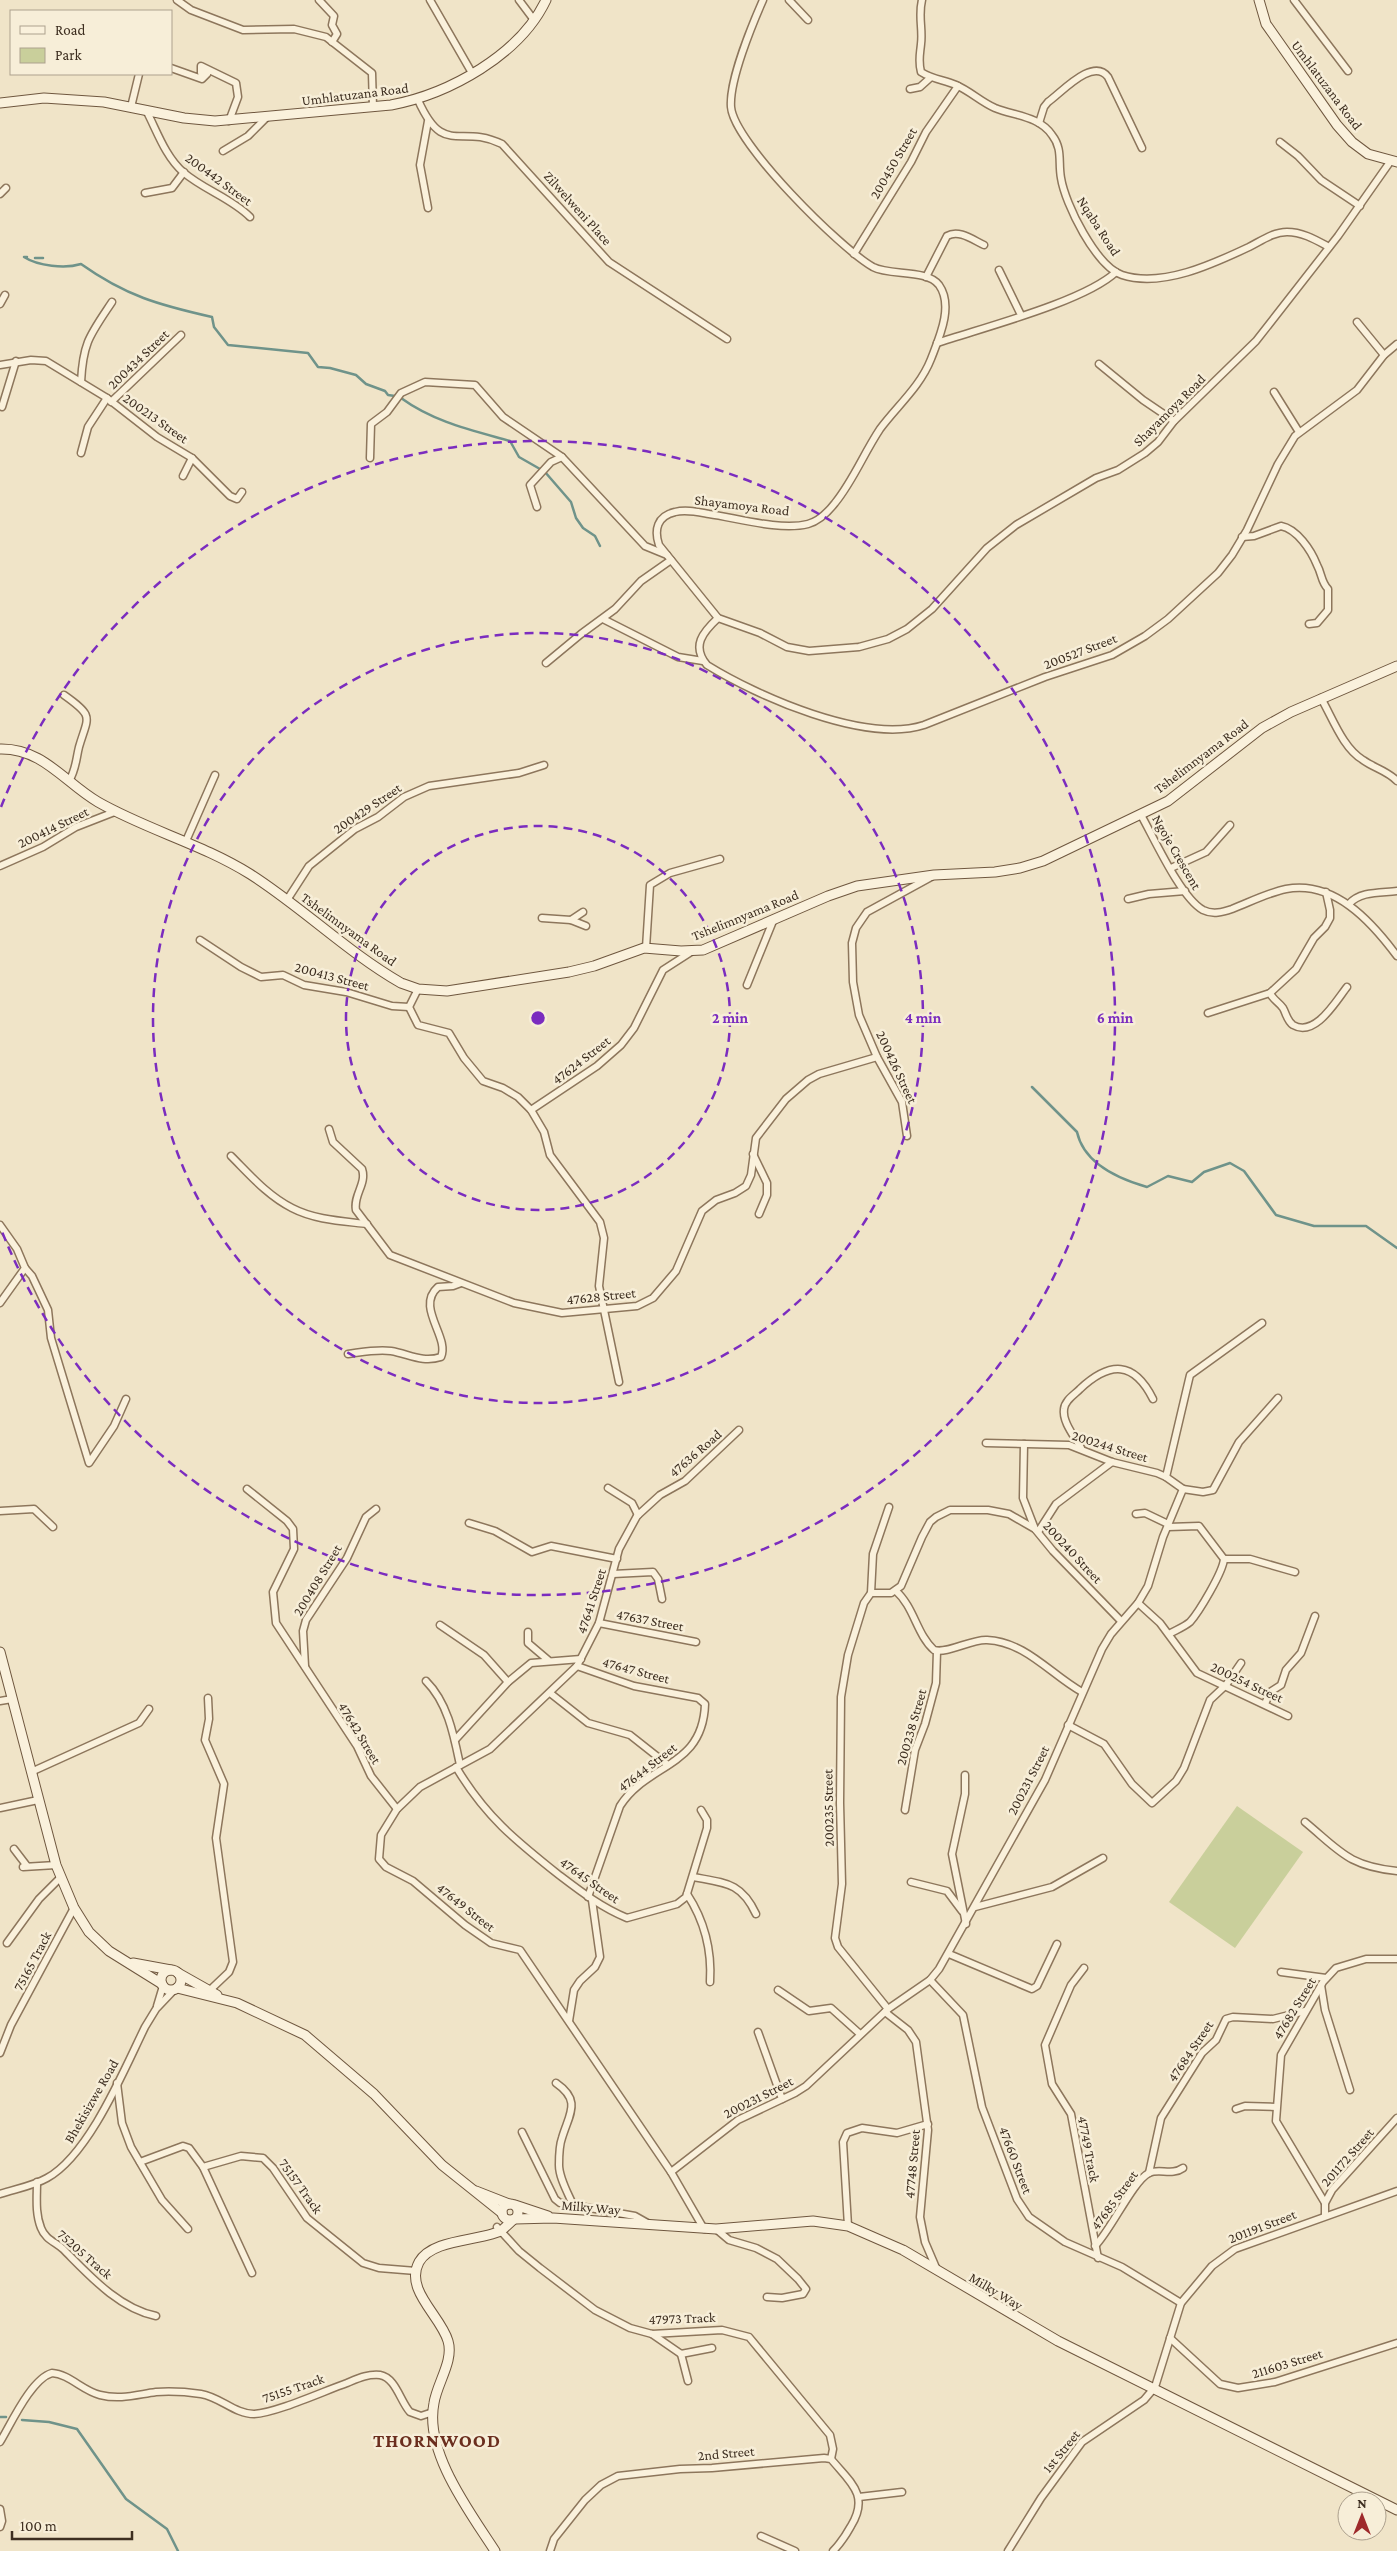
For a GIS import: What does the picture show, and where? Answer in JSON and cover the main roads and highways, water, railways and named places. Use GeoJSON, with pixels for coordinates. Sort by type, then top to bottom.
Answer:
{"type":"FeatureCollection","features":[{"type":"Feature","properties":{"kind":"waterway"},"geometry":{"type":"LineString","coordinates":[[27,257],[24,257],[37,263],[52,266],[75,266],[81,264],[128,292],[175,308],[212,317],[214,327],[228,345],[308,353],[318,367],[356,375],[366,384],[385,391],[388,395],[395,396]]}},
{"type":"Feature","properties":{"kind":"waterway"},"geometry":{"type":"LineString","coordinates":[[35,258],[43,258]]}},
{"type":"Feature","properties":{"kind":"waterway"},"geometry":{"type":"LineString","coordinates":[[401,398],[440,419],[510,441],[519,457],[540,469]]}},
{"type":"Feature","properties":{"kind":"waterway"},"geometry":{"type":"LineString","coordinates":[[545,472],[571,502],[576,518],[583,528],[595,536],[600,546]]}},
{"type":"Feature","properties":{"kind":"waterway"},"geometry":{"type":"LineString","coordinates":[[1032,1087],[1077,1132],[1087,1153],[1104,1169],[1125,1180],[1147,1187],[1168,1176],[1192,1182],[1204,1172],[1230,1163],[1244,1171],[1276,1215],[1314,1226],[1366,1226],[1397,1248]]}},
{"type":"Feature","properties":{"kind":"waterway"},"geometry":{"type":"LineString","coordinates":[[0,2417],[6,2417]]}},
{"type":"Feature","properties":{"kind":"waterway"},"geometry":{"type":"LineString","coordinates":[[22,2420],[49,2422],[77,2429],[126,2499],[167,2529],[178,2551]]}},
{"type":"Feature","properties":{"kind":"district","name":"THORNWOOD"},"geometry":{"type":"Point","coordinates":[437,2440]}}]}
